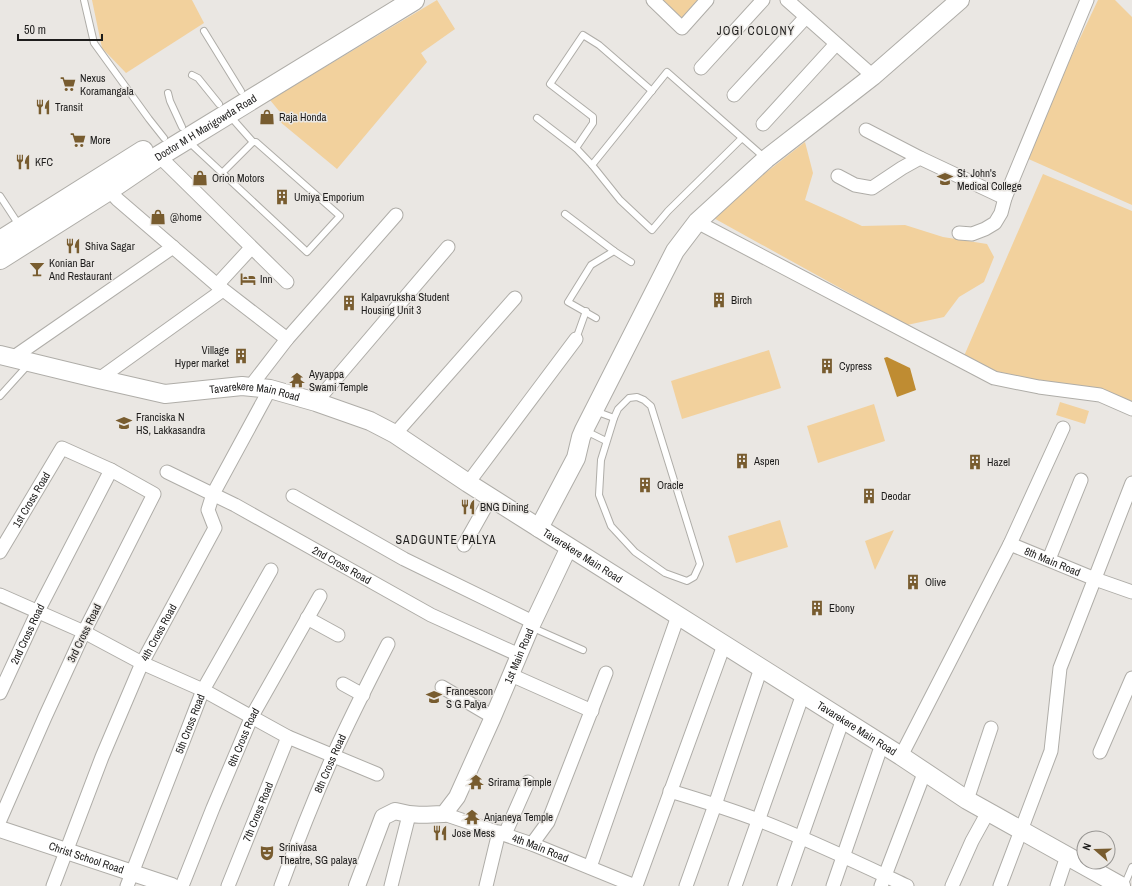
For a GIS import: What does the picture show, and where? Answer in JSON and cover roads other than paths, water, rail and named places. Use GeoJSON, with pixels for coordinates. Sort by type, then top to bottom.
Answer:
{"type":"FeatureCollection","features":[{"type":"Feature","properties":{"kind":"main road","name":"Doctor M H Marigowda Road"},"geometry":{"type":"LineString","coordinates":[[224,109],[241,91],[388,0]]}},
{"type":"Feature","properties":{"kind":"main road","name":"Doctor M H Marigowda Road"},"geometry":{"type":"LineString","coordinates":[[0,241],[17,221],[162,147],[224,109],[414,0]]}},
{"type":"Feature","properties":{"kind":"main road"},"geometry":{"type":"LineString","coordinates":[[535,525],[576,458],[582,434],[675,251],[697,222],[766,159],[873,76],[958,1]]}},
{"type":"Feature","properties":{"kind":"main road","name":"Doctor M H Marigowda Road"},"geometry":{"type":"LineString","coordinates":[[0,259],[108,190],[162,147]]}},
{"type":"Feature","properties":{"kind":"main road","name":"Tavarekere Main Road"},"geometry":{"type":"LineString","coordinates":[[7,356],[165,394],[242,386],[270,389],[316,402],[370,422],[395,434],[468,483],[925,771],[967,800],[1120,886]]}},
{"type":"Feature","properties":{"kind":"street"},"geometry":{"type":"LineString","coordinates":[[653,0],[682,28],[707,0]]}},
{"type":"Feature","properties":{"kind":"street"},"geometry":{"type":"LineString","coordinates":[[701,68],[763,0]]}},
{"type":"Feature","properties":{"kind":"street"},"geometry":{"type":"LineString","coordinates":[[787,0],[873,76]]}},
{"type":"Feature","properties":{"kind":"street"},"geometry":{"type":"LineString","coordinates":[[959,233],[972,234],[985,229],[995,223],[1001,213],[1004,198],[1087,0]]}},
{"type":"Feature","properties":{"kind":"street"},"geometry":{"type":"LineString","coordinates":[[734,95],[806,17]]}},
{"type":"Feature","properties":{"kind":"street"},"geometry":{"type":"LineString","coordinates":[[763,124],[836,44]]}},
{"type":"Feature","properties":{"kind":"street"},"geometry":{"type":"LineString","coordinates":[[866,130],[920,158],[1004,198]]}},
{"type":"Feature","properties":{"kind":"street"},"geometry":{"type":"LineString","coordinates":[[162,147],[251,248],[287,282]]}},
{"type":"Feature","properties":{"kind":"street"},"geometry":{"type":"LineString","coordinates":[[838,176],[855,185],[872,188],[920,158]]}},
{"type":"Feature","properties":{"kind":"street"},"geometry":{"type":"LineString","coordinates":[[108,190],[220,288],[287,339]]}},
{"type":"Feature","properties":{"kind":"street"},"geometry":{"type":"LineString","coordinates":[[250,387],[287,339],[396,215]]}},
{"type":"Feature","properties":{"kind":"street"},"geometry":{"type":"LineString","coordinates":[[697,222],[994,378],[1039,387],[1100,395],[1132,409]]}},
{"type":"Feature","properties":{"kind":"street"},"geometry":{"type":"LineString","coordinates":[[7,356],[173,247]]}},
{"type":"Feature","properties":{"kind":"street"},"geometry":{"type":"LineString","coordinates":[[316,402],[448,247]]}},
{"type":"Feature","properties":{"kind":"street"},"geometry":{"type":"LineString","coordinates":[[99,379],[220,288],[251,248]]}},
{"type":"Feature","properties":{"kind":"street"},"geometry":{"type":"LineString","coordinates":[[395,434],[515,298]]}},
{"type":"Feature","properties":{"kind":"street"},"geometry":{"type":"LineString","coordinates":[[468,483],[576,339]]}},
{"type":"Feature","properties":{"kind":"street","name":"4th Cross Road"},"geometry":{"type":"LineString","coordinates":[[53,886],[65,850],[102,757],[142,663],[215,528],[208,510],[213,494],[270,389]]}},
{"type":"Feature","properties":{"kind":"street"},"geometry":{"type":"LineString","coordinates":[[901,756],[1010,544],[1063,428]]}},
{"type":"Feature","properties":{"kind":"street","name":"1st Cross Road"},"geometry":{"type":"LineString","coordinates":[[0,552],[62,448],[111,470]]}},
{"type":"Feature","properties":{"kind":"street","name":"2nd Cross Road"},"geometry":{"type":"LineString","coordinates":[[0,693],[38,611],[111,470]]}},
{"type":"Feature","properties":{"kind":"street","name":"3rd Cross Road"},"geometry":{"type":"LineString","coordinates":[[0,820],[84,632],[154,494],[111,470]]}},
{"type":"Feature","properties":{"kind":"street","name":"2nd Cross Road"},"geometry":{"type":"LineString","coordinates":[[167,472],[213,494],[431,615],[519,655]]}},
{"type":"Feature","properties":{"kind":"street"},"geometry":{"type":"LineString","coordinates":[[1048,559],[1081,480]]}},
{"type":"Feature","properties":{"kind":"street"},"geometry":{"type":"LineString","coordinates":[[1000,886],[1051,750],[1060,668],[1132,483]]}},
{"type":"Feature","properties":{"kind":"street"},"geometry":{"type":"LineString","coordinates":[[293,496],[404,559],[532,624]]}},
{"type":"Feature","properties":{"kind":"street"},"geometry":{"type":"LineString","coordinates":[[464,546],[491,497]]}},
{"type":"Feature","properties":{"kind":"street","name":"8th Main Road"},"geometry":{"type":"LineString","coordinates":[[1010,544],[1095,579]]}},
{"type":"Feature","properties":{"kind":"street","name":"1st Main Road"},"geometry":{"type":"LineString","coordinates":[[444,814],[457,797],[493,717],[532,624],[569,547]]}},
{"type":"Feature","properties":{"kind":"street","name":"5th Cross Road"},"geometry":{"type":"LineString","coordinates":[[129,879],[203,690],[271,570]]}},
{"type":"Feature","properties":{"kind":"street"},"geometry":{"type":"LineString","coordinates":[[1095,579],[1132,592]]}},
{"type":"Feature","properties":{"kind":"street"},"geometry":{"type":"LineString","coordinates":[[0,595],[84,632],[142,663],[203,690],[288,737],[377,774]]}},
{"type":"Feature","properties":{"kind":"street","name":"6th Cross Road"},"geometry":{"type":"LineString","coordinates":[[182,886],[252,716],[320,596]]}},
{"type":"Feature","properties":{"kind":"street"},"geometry":{"type":"LineString","coordinates":[[590,867],[678,616]]}},
{"type":"Feature","properties":{"kind":"street"},"geometry":{"type":"LineString","coordinates":[[307,618],[338,635]]}},
{"type":"Feature","properties":{"kind":"street","name":"8th Cross Road"},"geometry":{"type":"LineString","coordinates":[[281,886],[307,816],[333,757],[388,644]]}},
{"type":"Feature","properties":{"kind":"street"},"geometry":{"type":"LineString","coordinates":[[635,886],[724,645]]}},
{"type":"Feature","properties":{"kind":"street"},"geometry":{"type":"LineString","coordinates":[[686,886],[761,668]]}},
{"type":"Feature","properties":{"kind":"street"},"geometry":{"type":"LineString","coordinates":[[532,844],[548,822],[606,673]]}},
{"type":"Feature","properties":{"kind":"street"},"geometry":{"type":"LineString","coordinates":[[511,675],[592,711]]}},
{"type":"Feature","properties":{"kind":"street"},"geometry":{"type":"LineString","coordinates":[[1100,752],[1132,678]]}},
{"type":"Feature","properties":{"kind":"street"},"geometry":{"type":"LineString","coordinates":[[343,684],[363,695]]}},
{"type":"Feature","properties":{"kind":"street"},"geometry":{"type":"LineString","coordinates":[[442,687],[493,717]]}},
{"type":"Feature","properties":{"kind":"street"},"geometry":{"type":"LineString","coordinates":[[735,886],[803,694]]}},
{"type":"Feature","properties":{"kind":"street"},"geometry":{"type":"LineString","coordinates":[[784,886],[802,839],[843,719]]}},
{"type":"Feature","properties":{"kind":"street"},"geometry":{"type":"LineString","coordinates":[[967,800],[991,728]]}},
{"type":"Feature","properties":{"kind":"street","name":"7th Cross Road"},"geometry":{"type":"LineString","coordinates":[[228,886],[288,737]]}},
{"type":"Feature","properties":{"kind":"street"},"geometry":{"type":"LineString","coordinates":[[833,886],[882,744]]}},
{"type":"Feature","properties":{"kind":"street"},"geometry":{"type":"LineString","coordinates":[[884,881],[925,771]]}},
{"type":"Feature","properties":{"kind":"street"},"geometry":{"type":"LineString","coordinates":[[486,886],[502,833],[528,782]]}},
{"type":"Feature","properties":{"kind":"street"},"geometry":{"type":"LineString","coordinates":[[670,791],[715,804],[758,820],[843,856],[884,881],[907,886]]}},
{"type":"Feature","properties":{"kind":"street"},"geometry":{"type":"LineString","coordinates":[[357,886],[383,817],[395,811],[409,815],[426,816],[444,814]]}},
{"type":"Feature","properties":{"kind":"street"},"geometry":{"type":"LineString","coordinates":[[952,886],[972,841],[988,812]]}},
{"type":"Feature","properties":{"kind":"street","name":"4th Main Road"},"geometry":{"type":"LineString","coordinates":[[444,814],[532,844],[635,886]]}},
{"type":"Feature","properties":{"kind":"street"},"geometry":{"type":"LineString","coordinates":[[391,886],[409,815]]}},
{"type":"Feature","properties":{"kind":"street","name":"Christ School Road"},"geometry":{"type":"LineString","coordinates":[[0,829],[65,850],[129,879],[172,886]]}},
{"type":"Feature","properties":{"kind":"street"},"geometry":{"type":"LineString","coordinates":[[1057,886],[1067,856]]}},
{"type":"Feature","properties":{"kind":"lane"},"geometry":{"type":"LineString","coordinates":[[84,0],[94,43],[144,113],[162,147]]}},
{"type":"Feature","properties":{"kind":"lane"},"geometry":{"type":"LineString","coordinates":[[204,31],[241,91]]}},
{"type":"Feature","properties":{"kind":"lane"},"geometry":{"type":"LineString","coordinates":[[576,148],[593,123],[593,117],[550,84],[583,35],[599,45],[652,91]]}},
{"type":"Feature","properties":{"kind":"lane"},"geometry":{"type":"LineString","coordinates":[[592,165],[667,72],[766,159]]}},
{"type":"Feature","properties":{"kind":"lane"},"geometry":{"type":"LineString","coordinates":[[168,93],[184,133],[222,173],[307,252],[340,216],[259,143],[254,142],[198,78],[192,75]]}},
{"type":"Feature","properties":{"kind":"lane"},"geometry":{"type":"LineString","coordinates":[[537,118],[576,148],[592,165],[620,200],[652,230],[668,211],[742,138]]}},
{"type":"Feature","properties":{"kind":"lane"},"geometry":{"type":"LineString","coordinates":[[222,173],[254,142]]}},
{"type":"Feature","properties":{"kind":"lane"},"geometry":{"type":"LineString","coordinates":[[0,196],[17,221]]}},
{"type":"Feature","properties":{"kind":"lane"},"geometry":{"type":"LineString","coordinates":[[565,214],[631,262]]}},
{"type":"Feature","properties":{"kind":"lane"},"geometry":{"type":"LineString","coordinates":[[596,318],[568,302],[590,265],[614,251]]}},
{"type":"Feature","properties":{"kind":"lane"},"geometry":{"type":"LineString","coordinates":[[576,339],[586,312]]}},
{"type":"Feature","properties":{"kind":"lane"},"geometry":{"type":"LineString","coordinates":[[0,396],[31,362]]}},
{"type":"Feature","properties":{"kind":"lane"},"geometry":{"type":"LineString","coordinates":[[637,397],[644,400],[651,406],[700,564],[694,578],[687,581],[665,573],[635,552],[611,526],[599,496],[601,460],[614,418],[618,409],[630,398],[637,397]]}},
{"type":"Feature","properties":{"kind":"lane"},"geometry":{"type":"LineString","coordinates":[[594,410],[614,418]]}},
{"type":"Feature","properties":{"kind":"lane"},"geometry":{"type":"LineString","coordinates":[[582,434],[606,441]]}},
{"type":"Feature","properties":{"kind":"lane"},"geometry":{"type":"LineString","coordinates":[[532,624],[583,650]]}},
{"type":"Feature","properties":{"kind":"lane"},"geometry":{"type":"LineString","coordinates":[[1120,886],[1132,867]]}},
{"type":"Feature","properties":{"kind":"place","name":"Nexus Koramangala"},"geometry":{"type":"Point","coordinates":[68,84]}},
{"type":"Feature","properties":{"kind":"place","name":"Transit"},"geometry":{"type":"Point","coordinates":[43,107]}},
{"type":"Feature","properties":{"kind":"place","name":"Raja Honda"},"geometry":{"type":"Point","coordinates":[267,117]}},
{"type":"Feature","properties":{"kind":"place","name":"More"},"geometry":{"type":"Point","coordinates":[78,140]}},
{"type":"Feature","properties":{"kind":"place","name":"KFC"},"geometry":{"type":"Point","coordinates":[23,162]}},
{"type":"Feature","properties":{"kind":"place","name":"Orion Motors"},"geometry":{"type":"Point","coordinates":[200,178]}},
{"type":"Feature","properties":{"kind":"place","name":"St. John's Medical College"},"geometry":{"type":"Point","coordinates":[945,179]}},
{"type":"Feature","properties":{"kind":"place","name":"Umiya Emporium"},"geometry":{"type":"Point","coordinates":[282,197]}},
{"type":"Feature","properties":{"kind":"place","name":"@home"},"geometry":{"type":"Point","coordinates":[158,217]}},
{"type":"Feature","properties":{"kind":"place","name":"Shiva Sagar"},"geometry":{"type":"Point","coordinates":[73,246]}},
{"type":"Feature","properties":{"kind":"place","name":"Konian Bar And Restaurant"},"geometry":{"type":"Point","coordinates":[37,269]}},
{"type":"Feature","properties":{"kind":"place","name":"Inn"},"geometry":{"type":"Point","coordinates":[248,279]}},
{"type":"Feature","properties":{"kind":"place","name":"Birch"},"geometry":{"type":"Point","coordinates":[719,300]}},
{"type":"Feature","properties":{"kind":"place","name":"Kalpavruksha Student Housing Unit 3"},"geometry":{"type":"Point","coordinates":[349,303]}},
{"type":"Feature","properties":{"kind":"place","name":"Village Hyper market"},"geometry":{"type":"Point","coordinates":[241,356]}},
{"type":"Feature","properties":{"kind":"place","name":"Cypress"},"geometry":{"type":"Point","coordinates":[827,366]}},
{"type":"Feature","properties":{"kind":"place","name":"Ayyappa Swami Temple"},"geometry":{"type":"Point","coordinates":[297,380]}},
{"type":"Feature","properties":{"kind":"place","name":"Franciska N HS, Lakkasandra"},"geometry":{"type":"Point","coordinates":[124,423]}},
{"type":"Feature","properties":{"kind":"place","name":"Aspen"},"geometry":{"type":"Point","coordinates":[742,461]}},
{"type":"Feature","properties":{"kind":"place","name":"Hazel"},"geometry":{"type":"Point","coordinates":[975,462]}},
{"type":"Feature","properties":{"kind":"place","name":"Oracle"},"geometry":{"type":"Point","coordinates":[645,485]}},
{"type":"Feature","properties":{"kind":"place","name":"Deodar"},"geometry":{"type":"Point","coordinates":[869,496]}},
{"type":"Feature","properties":{"kind":"place","name":"BNG Dining"},"geometry":{"type":"Point","coordinates":[468,507]}},
{"type":"Feature","properties":{"kind":"place","name":"Olive"},"geometry":{"type":"Point","coordinates":[913,582]}},
{"type":"Feature","properties":{"kind":"place","name":"Ebony"},"geometry":{"type":"Point","coordinates":[817,608]}},
{"type":"Feature","properties":{"kind":"place","name":"Francescon S G Palya"},"geometry":{"type":"Point","coordinates":[434,697]}},
{"type":"Feature","properties":{"kind":"place","name":"Srirama Temple"},"geometry":{"type":"Point","coordinates":[476,782]}},
{"type":"Feature","properties":{"kind":"place","name":"Anjaneya Temple"},"geometry":{"type":"Point","coordinates":[472,817]}},
{"type":"Feature","properties":{"kind":"place","name":"Jose Mess"},"geometry":{"type":"Point","coordinates":[440,833]}},
{"type":"Feature","properties":{"kind":"place","name":"Srinivasa Theatre, SG palaya"},"geometry":{"type":"Point","coordinates":[267,853]}},
{"type":"Feature","properties":{"kind":"district","name":"JOGI COLONY"},"geometry":{"type":"Point","coordinates":[756,31]}},
{"type":"Feature","properties":{"kind":"district","name":"SADGUNTE PALYA"},"geometry":{"type":"Point","coordinates":[446,540]}}]}
